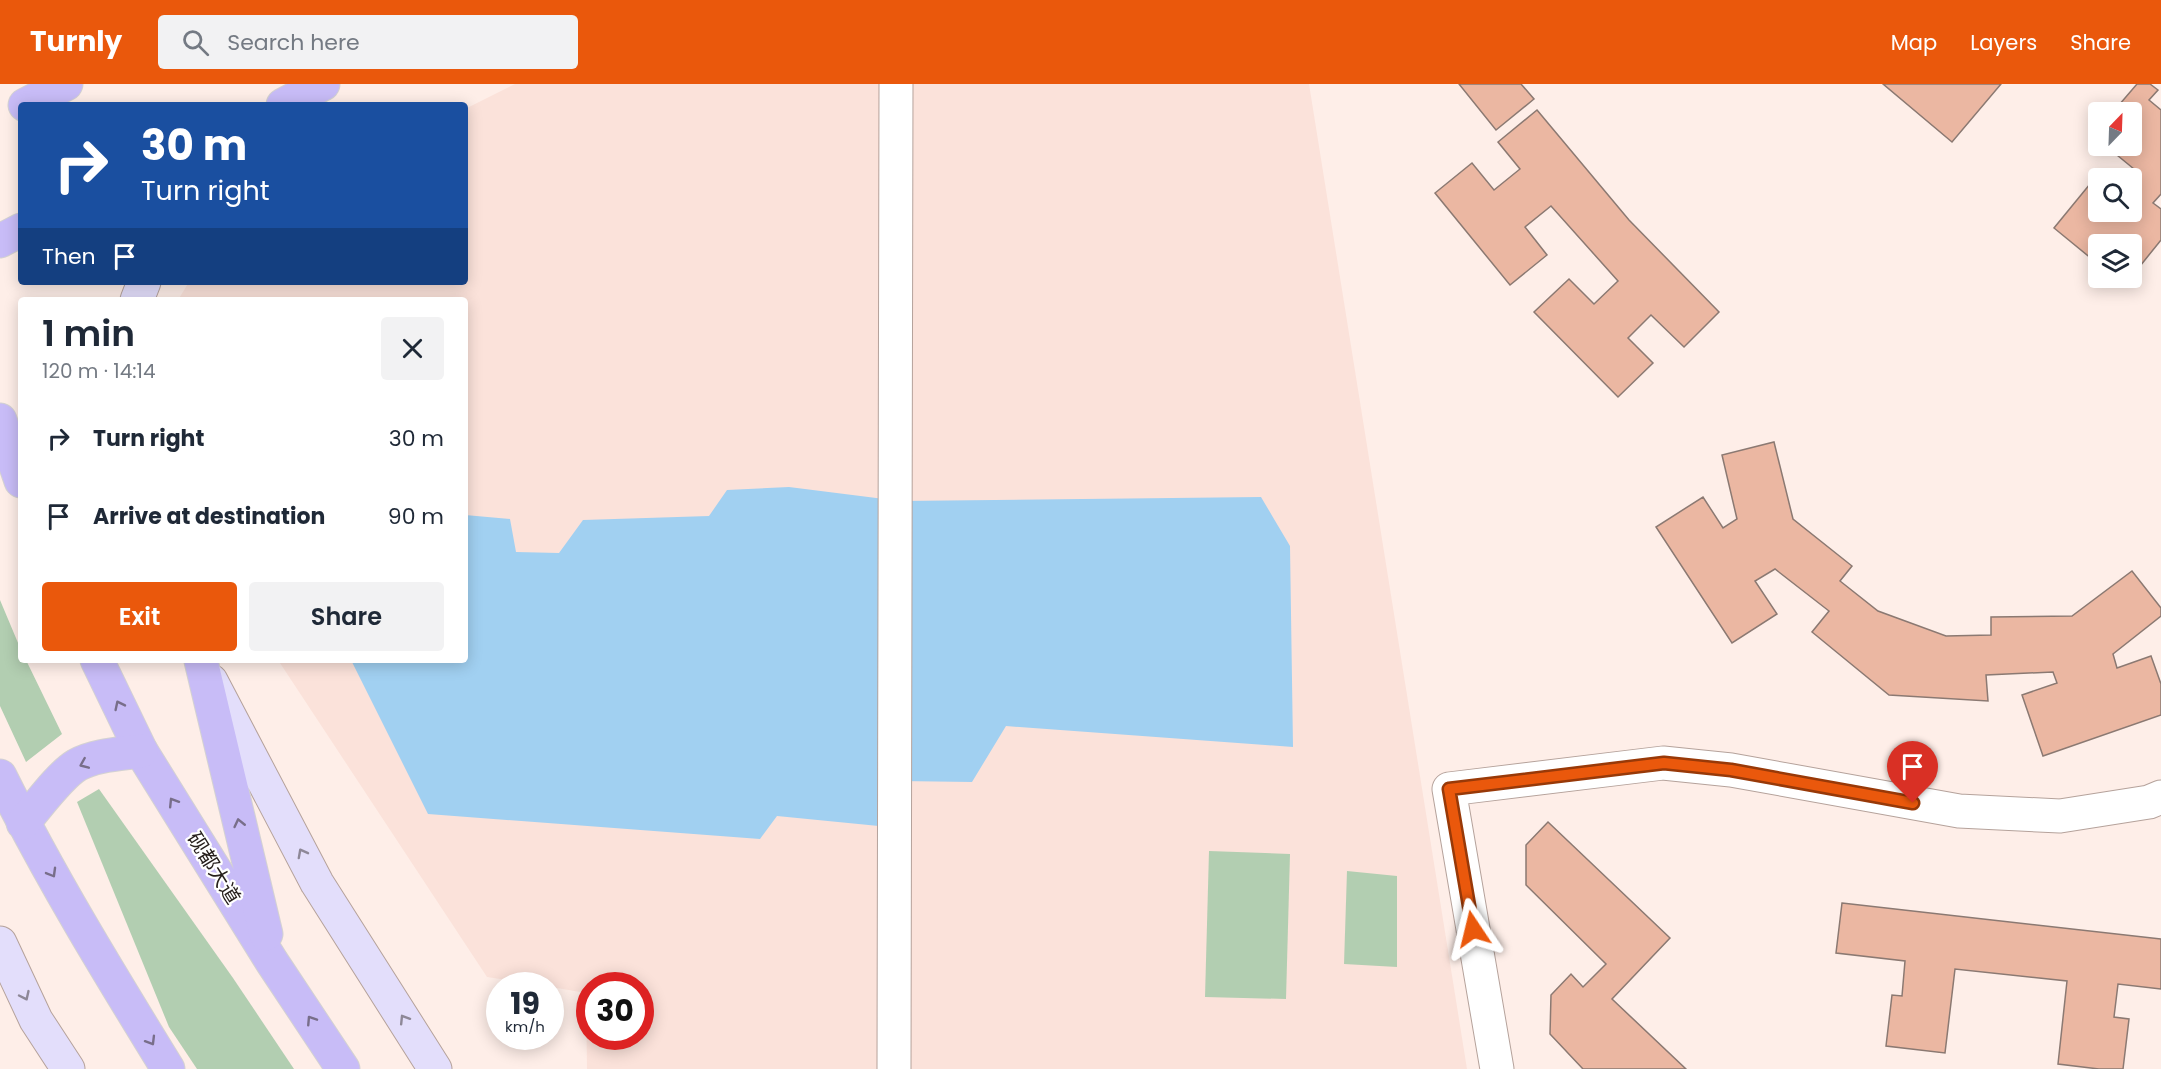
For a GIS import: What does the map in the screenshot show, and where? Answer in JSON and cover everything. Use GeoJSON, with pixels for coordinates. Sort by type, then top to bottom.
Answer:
{"type":"FeatureCollection","features":[{"type":"Feature","properties":{"kind":"main road"},"geometry":{"type":"LineString","coordinates":[[31,102],[66,84]]}},
{"type":"Feature","properties":{"kind":"main road"},"geometry":{"type":"LineString","coordinates":[[289,102],[323,84]]}},
{"type":"Feature","properties":{"kind":"main road"},"geometry":{"type":"LineString","coordinates":[[0,118],[18,109]]}},
{"type":"Feature","properties":{"kind":"main road"},"geometry":{"type":"LineString","coordinates":[[0,241],[18,232]]}},
{"type":"Feature","properties":{"kind":"main road"},"geometry":{"type":"LineString","coordinates":[[0,420],[18,472]]}},
{"type":"Feature","properties":{"kind":"main road","name":"砚都大道"},"geometry":{"type":"LineString","coordinates":[[98,663],[141,751],[272,962],[343,1069]]}},
{"type":"Feature","properties":{"kind":"main road"},"geometry":{"type":"LineString","coordinates":[[202,663],[272,962]]}},
{"type":"Feature","properties":{"kind":"main road"},"geometry":{"type":"LineString","coordinates":[[23,822],[52,788],[78,765],[107,755],[141,751]]}},
{"type":"Feature","properties":{"kind":"main road"},"geometry":{"type":"LineString","coordinates":[[0,776],[23,822],[168,1069]]}},
{"type":"Feature","properties":{"kind":"street"},"geometry":{"type":"LineString","coordinates":[[894,1069],[896,84]]}},
{"type":"Feature","properties":{"kind":"street"},"geometry":{"type":"LineString","coordinates":[[203,663],[317,883],[435,1069]]}},
{"type":"Feature","properties":{"kind":"street"},"geometry":{"type":"LineString","coordinates":[[1497,1069],[1449,789],[1664,763],[1731,770],[1959,811],[2060,816],[2149,802],[2161,797]]}},
{"type":"Feature","properties":{"kind":"street"},"geometry":{"type":"LineString","coordinates":[[0,944],[36,1020],[68,1069]]}},
{"type":"Feature","properties":{"kind":"shaded area"},"geometry":{"type":"Polygon","coordinates":[[[515,84],[1309,84],[1467,1069],[587,1069],[587,1050],[654,1050],[654,972],[576,972],[576,991],[564,989],[564,972],[486,972],[486,975],[280,663],[468,663],[468,297],[180,297],[187,285],[468,285],[468,108],[515,84]]]}},
{"type":"Feature","properties":{"kind":"green space"},"geometry":{"type":"Polygon","coordinates":[[[0,600],[18,643],[18,663],[27,663],[62,734],[26,762],[0,706],[0,600]]]}},
{"type":"Feature","properties":{"kind":"green space"},"geometry":{"type":"Polygon","coordinates":[[[99,789],[233,978],[294,1069],[197,1069],[169,1027],[77,802],[99,789]]]}},
{"type":"Feature","properties":{"kind":"green space"},"geometry":{"type":"Polygon","coordinates":[[[1209,851],[1290,854],[1286,999],[1205,997],[1209,851]]]}},
{"type":"Feature","properties":{"kind":"green space"},"geometry":{"type":"Polygon","coordinates":[[[1347,871],[1397,876],[1397,967],[1344,964],[1347,871]]]}},
{"type":"Feature","properties":{"kind":"water"},"geometry":{"type":"Polygon","coordinates":[[[789,487],[900,501],[1261,497],[1290,546],[1293,747],[1006,726],[972,782],[899,781],[899,828],[777,816],[760,839],[428,814],[352,663],[468,663],[468,515],[510,519],[516,552],[559,553],[583,520],[709,516],[727,490],[789,487]]]}},
{"type":"Feature","properties":{"kind":"building"},"geometry":{"type":"Polygon","coordinates":[[[1459,84],[1521,84],[1534,99],[1496,130],[1459,84]]]}},
{"type":"Feature","properties":{"kind":"building"},"geometry":{"type":"Polygon","coordinates":[[[1883,84],[2001,84],[1952,142],[1883,84]]]}},
{"type":"Feature","properties":{"kind":"building"},"geometry":{"type":"Polygon","coordinates":[[[2137,84],[2150,84],[2158,90],[2149,100],[2161,110],[2161,194],[2153,203],[2161,209],[2161,240],[2142,264],[2142,234],[2088,234],[2088,256],[2054,228],[2088,186],[2088,222],[2142,222],[2142,168],[2133,168],[2118,156],[2142,156],[2142,102],[2122,102],[2137,84]]]}},
{"type":"Feature","properties":{"kind":"building"},"geometry":{"type":"Polygon","coordinates":[[[1537,110],[1629,220],[1719,312],[1684,347],[1651,315],[1628,338],[1653,363],[1618,397],[1534,312],[1569,279],[1594,304],[1618,281],[1551,206],[1525,227],[1547,255],[1510,285],[1435,193],[1472,163],[1494,190],[1520,169],[1498,142],[1537,110]]]}},
{"type":"Feature","properties":{"kind":"building"},"geometry":{"type":"Polygon","coordinates":[[[1774,442],[1793,519],[1852,566],[1840,581],[1878,611],[1946,636],[1991,635],[1991,617],[2072,616],[2132,571],[2161,608],[2161,616],[2113,654],[2117,668],[2151,656],[2161,684],[2161,715],[2043,756],[2022,695],[2057,683],[2053,672],[1986,675],[1988,701],[1889,695],[1812,632],[1829,611],[1775,569],[1755,581],[1777,614],[1732,643],[1656,527],[1703,497],[1723,528],[1737,519],[1722,455],[1774,442]]]}},
{"type":"Feature","properties":{"kind":"building"},"geometry":{"type":"Polygon","coordinates":[[[1548,822],[1670,938],[1612,999],[1686,1069],[1583,1069],[1550,1034],[1551,995],[1571,974],[1583,987],[1606,964],[1526,885],[1526,845],[1548,822]]]}},
{"type":"Feature","properties":{"kind":"building"},"geometry":{"type":"Polygon","coordinates":[[[1842,903],[2161,939],[2161,989],[2118,984],[2114,1017],[2129,1019],[2123,1069],[2099,1069],[2058,1064],[2067,981],[1955,969],[1945,1053],[1886,1046],[1892,995],[1902,996],[1905,961],[1836,953],[1842,903]]]}},
{"type":"Feature","properties":{"kind":"route"},"geometry":{"type":"LineString","coordinates":[[1473,929],[1449,789],[1664,763],[1731,770],[1913,803]]}}]}
